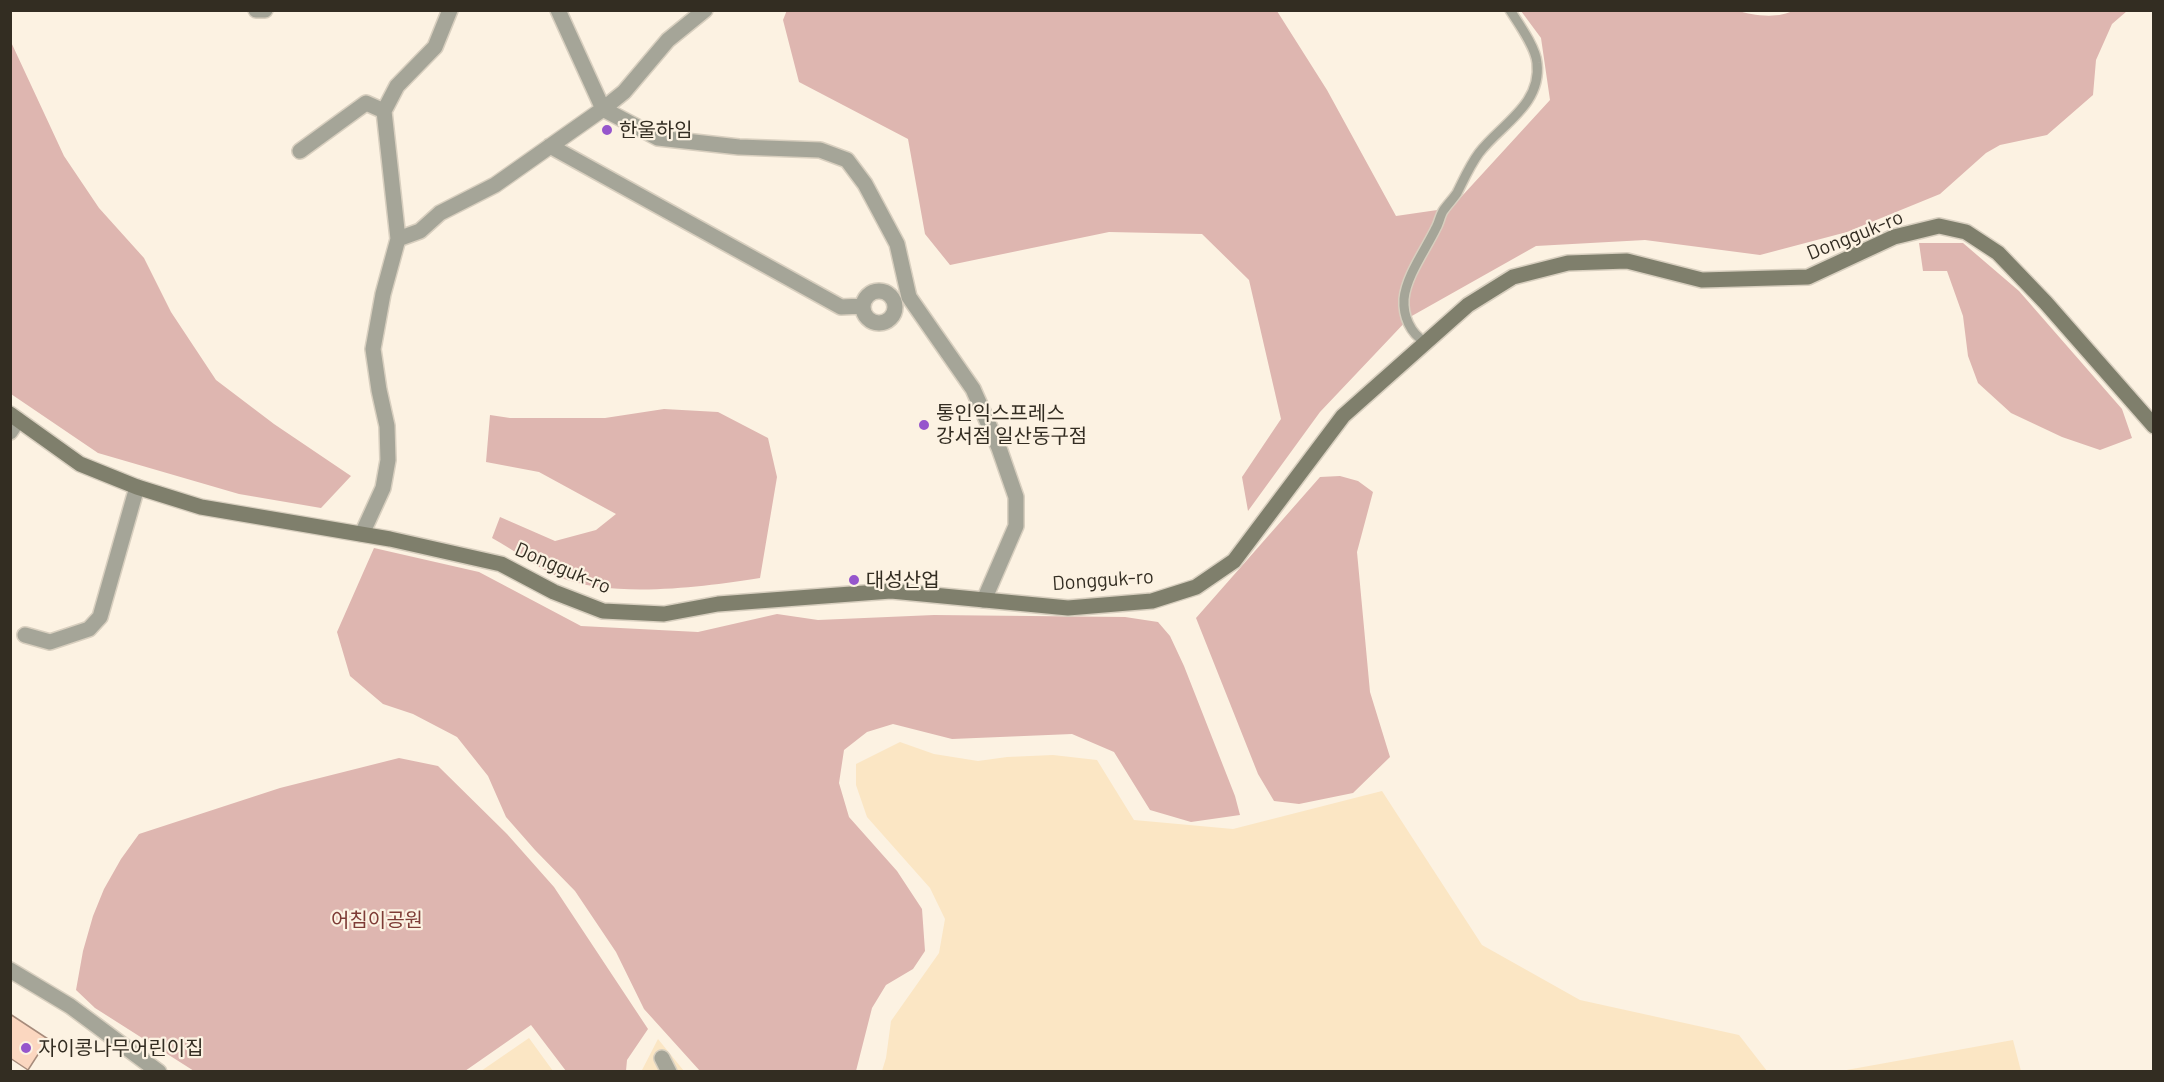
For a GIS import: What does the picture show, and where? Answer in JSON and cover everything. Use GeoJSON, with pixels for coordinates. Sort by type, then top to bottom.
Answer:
{"type":"FeatureCollection","features":[{"type":"Feature","properties":{"kind":"street"},"geometry":{"type":"LineString","coordinates":[[256,10],[265,10]]}},
{"type":"Feature","properties":{"kind":"street"},"geometry":{"type":"LineString","coordinates":[[362,534],[383,488],[388,460],[387,426],[373,349],[383,294],[398,239],[384,111],[397,86],[435,47],[450,10]]}},
{"type":"Feature","properties":{"kind":"street"},"geometry":{"type":"LineString","coordinates":[[558,10],[603,109],[658,138],[739,147],[820,150],[847,160],[865,184],[897,244],[902,300],[892,317],[884,323],[873,323],[863,312],[862,306],[867,296],[877,291],[902,300],[973,389],[999,448],[1016,496],[1016,526],[984,600]]}},
{"type":"Feature","properties":{"kind":"street"},"geometry":{"type":"LineString","coordinates":[[398,239],[420,231],[440,213],[495,185],[603,109],[624,92],[668,40],[705,10]]}},
{"type":"Feature","properties":{"kind":"street"},"geometry":{"type":"LineString","coordinates":[[300,151],[366,104],[384,111]]}},
{"type":"Feature","properties":{"kind":"street"},"geometry":{"type":"LineString","coordinates":[[550,146],[841,307],[862,306]]}},
{"type":"Feature","properties":{"kind":"street","name":"Dongguk-ro"},"geometry":{"type":"LineString","coordinates":[[13,422],[80,464],[137,487],[201,507],[362,534],[501,564],[554,592],[603,611],[664,614],[718,604],[891,591],[1068,608],[1152,601],[1196,587],[1234,561],[1344,416],[1468,305],[1513,277],[1568,263],[1627,261],[1702,280],[1808,277],[1894,237],[1939,226],[1966,232],[1998,253],[2046,303],[2154,426]]}},
{"type":"Feature","properties":{"kind":"street"},"geometry":{"type":"LineString","coordinates":[[26,635],[50,642],[89,629],[100,617],[116,554],[137,487]]}},
{"type":"Feature","properties":{"kind":"street"},"geometry":{"type":"LineString","coordinates":[[10,970],[70,1006],[159,1071]]}},
{"type":"Feature","properties":{"kind":"lane"},"geometry":{"type":"LineString","coordinates":[[1425,342],[1414,333],[1408,322],[1404,300],[1407,285],[1443,212],[1480,151],[1525,106],[1531,96],[1538,63],[1521,26],[1510,10]]}},
{"type":"Feature","properties":{"kind":"shaded area"},"geometry":{"type":"Polygon","coordinates":[[[900,742],[934,754],[978,761],[1053,755],[1097,760],[1134,820],[1233,829],[1382,791],[1482,945],[1580,1000],[1739,1035],[1767,1071],[882,1071],[891,1021],[939,953],[945,919],[930,888],[867,817],[856,785],[856,764],[900,742]]]}},
{"type":"Feature","properties":{"kind":"shaded area"},"geometry":{"type":"Polygon","coordinates":[[[529,1038],[553,1071],[481,1071],[529,1038]]]}},
{"type":"Feature","properties":{"kind":"shaded area"},"geometry":{"type":"Polygon","coordinates":[[[658,1039],[684,1071],[641,1072],[658,1039]]]}},
{"type":"Feature","properties":{"kind":"shaded area"},"geometry":{"type":"Polygon","coordinates":[[[2013,1040],[2021,1071],[1841,1071],[2013,1040]]]}},
{"type":"Feature","properties":{"kind":"green space"},"geometry":{"type":"Polygon","coordinates":[[[787,10],[1277,11],[1327,90],[1396,216],[1451,208],[1550,100],[1541,38],[1521,11],[1736,10],[1766,16],[1781,15],[1794,10],[2127,11],[2112,24],[2096,60],[2093,95],[2047,135],[2000,145],[1986,153],[1940,194],[1847,232],[1760,255],[1645,240],[1536,246],[1410,317],[1320,412],[1248,511],[1242,477],[1281,419],[1249,280],[1202,234],[1109,232],[950,265],[925,234],[908,139],[799,82],[783,20],[787,10]]]}},
{"type":"Feature","properties":{"kind":"green space"},"geometry":{"type":"Polygon","coordinates":[[[11,42],[64,156],[99,208],[144,258],[171,312],[216,380],[274,424],[351,476],[321,508],[239,494],[98,453],[11,394],[11,42]]]}},
{"type":"Feature","properties":{"kind":"green space"},"geometry":{"type":"Polygon","coordinates":[[[1919,243],[1963,243],[2019,291],[2122,409],[2132,438],[2100,450],[2062,437],[2011,413],[1978,383],[1968,356],[1963,316],[1947,271],[1923,271],[1919,243]]]}},
{"type":"Feature","properties":{"kind":"green space"},"geometry":{"type":"Polygon","coordinates":[[[664,409],[718,412],[768,438],[777,477],[760,578],[712,585],[658,589],[605,588],[559,577],[492,538],[500,517],[555,541],[596,530],[616,514],[539,472],[486,462],[490,415],[510,418],[605,418],[664,409]]]}},
{"type":"Feature","properties":{"kind":"green space"},"geometry":{"type":"Polygon","coordinates":[[[1340,476],[1358,481],[1373,492],[1357,552],[1370,692],[1390,757],[1353,793],[1299,804],[1274,801],[1258,774],[1196,618],[1320,477],[1340,476]]]}},
{"type":"Feature","properties":{"kind":"green space"},"geometry":{"type":"Polygon","coordinates":[[[374,548],[479,572],[581,626],[698,632],[777,614],[818,620],[934,615],[1125,617],[1158,622],[1170,636],[1184,666],[1235,796],[1240,815],[1191,822],[1150,810],[1114,752],[1072,734],[952,739],[893,724],[867,732],[844,750],[839,783],[849,817],[897,871],[922,909],[925,951],[913,969],[886,985],[872,1008],[856,1071],[700,1071],[644,1009],[616,952],[575,891],[506,817],[488,776],[457,737],[413,714],[383,704],[350,676],[337,632],[374,548]]]}},
{"type":"Feature","properties":{"kind":"green space","name":"어침이공원"},"geometry":{"type":"Polygon","coordinates":[[[399,758],[438,766],[507,834],[554,887],[648,1029],[627,1060],[626,1071],[566,1071],[531,1025],[465,1071],[194,1071],[95,1008],[76,990],[83,951],[93,916],[104,889],[139,834],[280,788],[399,758]]]}},
{"type":"Feature","properties":{"kind":"building","name":"자이콩나무어린이집"},"geometry":{"type":"Polygon","coordinates":[[[10,1014],[48,1039],[28,1070],[10,1058],[10,1014]]]}},
{"type":"Feature","properties":{"kind":"place","name":"한울하임"},"geometry":{"type":"Point","coordinates":[607,130]}},
{"type":"Feature","properties":{"kind":"place","name":"통인익스프레스 강서점 일산동구점"},"geometry":{"type":"Point","coordinates":[924,425]}},
{"type":"Feature","properties":{"kind":"place","name":"대성산업"},"geometry":{"type":"Point","coordinates":[854,580]}},
{"type":"Feature","properties":{"kind":"place","name":"자이콩나무어린이집"},"geometry":{"type":"Point","coordinates":[26,1048]}}]}
